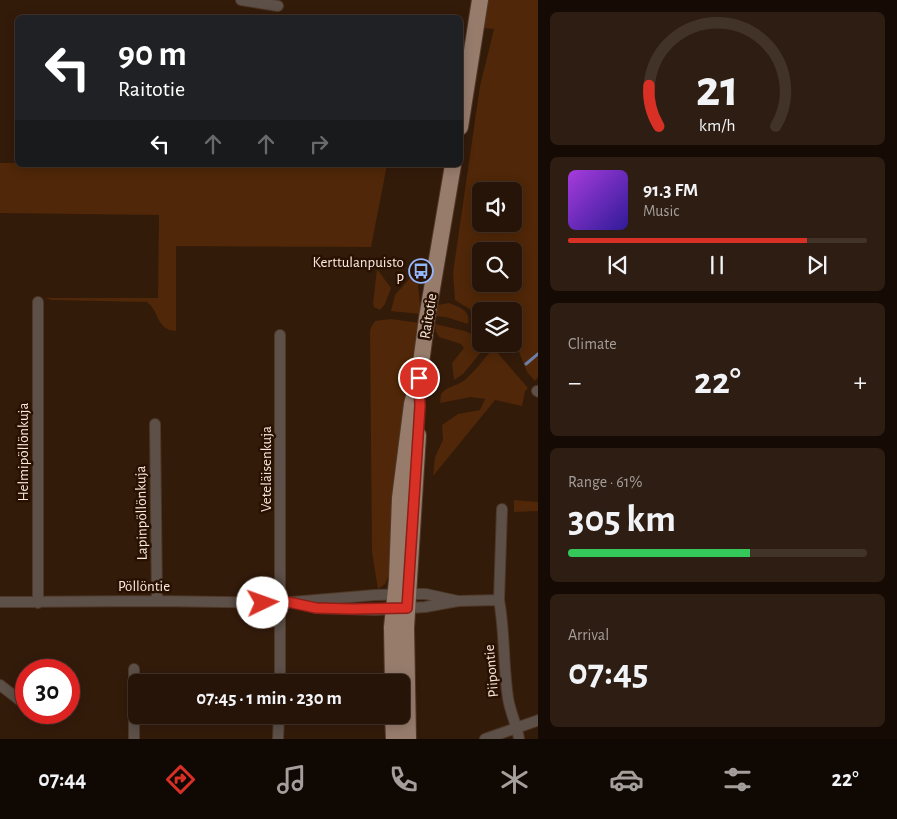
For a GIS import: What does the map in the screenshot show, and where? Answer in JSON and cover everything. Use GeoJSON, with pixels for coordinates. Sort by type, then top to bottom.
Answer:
{"type":"FeatureCollection","features":[{"type":"Feature","properties":{"kind":"main road"},"geometry":{"type":"LineString","coordinates":[[463,108],[480,0]]}},
{"type":"Feature","properties":{"kind":"main road","name":"Raitotie"},"geometry":{"type":"LineString","coordinates":[[394,674],[420,406],[419,378],[427,318],[454,167]]}},
{"type":"Feature","properties":{"kind":"main road","name":"Raitotie"},"geometry":{"type":"LineString","coordinates":[[401,601],[406,634],[408,739]]}},
{"type":"Feature","properties":{"kind":"main road"},"geometry":{"type":"LineString","coordinates":[[393,724],[394,739]]}},
{"type":"Feature","properties":{"kind":"street"},"geometry":{"type":"LineString","coordinates":[[240,0],[278,6]]}},
{"type":"Feature","properties":{"kind":"street","name":"Helmipöllönkuja"},"geometry":{"type":"LineString","coordinates":[[38,302],[38,602]]}},
{"type":"Feature","properties":{"kind":"street","name":"Veteläisenkuja"},"geometry":{"type":"LineString","coordinates":[[280,334],[284,602],[280,674]]}},
{"type":"Feature","properties":{"kind":"street","name":"Lapinpöllönkuja"},"geometry":{"type":"LineString","coordinates":[[155,424],[157,601]]}},
{"type":"Feature","properties":{"kind":"street","name":"Piipontie"},"geometry":{"type":"LineString","coordinates":[[502,509],[500,600],[508,699],[519,739]]}},
{"type":"Feature","properties":{"kind":"street"},"geometry":{"type":"LineString","coordinates":[[401,601],[426,594],[458,601],[500,600]]}},
{"type":"Feature","properties":{"kind":"street","name":"Pöllöntie"},"geometry":{"type":"LineString","coordinates":[[0,602],[401,601]]}},
{"type":"Feature","properties":{"kind":"street","name":"Pöllöntie"},"geometry":{"type":"LineString","coordinates":[[284,602],[316,608],[401,601]]}},
{"type":"Feature","properties":{"kind":"street"},"geometry":{"type":"LineString","coordinates":[[134,669],[134,739]]}},
{"type":"Feature","properties":{"kind":"street"},"geometry":{"type":"LineString","coordinates":[[0,685],[15,697]]}},
{"type":"Feature","properties":{"kind":"street"},"geometry":{"type":"LineString","coordinates":[[485,739],[538,720]]}},
{"type":"Feature","properties":{"kind":"street"},"geometry":{"type":"LineString","coordinates":[[278,739],[279,724]]}},
{"type":"Feature","properties":{"kind":"shaded area"},"geometry":{"type":"Polygon","coordinates":[[[487,0],[538,0],[538,377],[535,381],[527,372],[519,352],[522,352],[522,302],[472,302],[472,310],[455,300],[453,273],[480,86],[494,29],[483,28],[487,0]]]}},
{"type":"Feature","properties":{"kind":"shaded area"},"geometry":{"type":"Polygon","coordinates":[[[0,163],[15,163],[15,167],[387,167],[371,247],[176,246],[176,331],[170,330],[161,324],[147,302],[52,300],[45,298],[158,298],[159,215],[0,213],[0,163]]]}},
{"type":"Feature","properties":{"kind":"shaded area"},"geometry":{"type":"Polygon","coordinates":[[[377,269],[391,288],[385,304],[380,310],[374,307],[373,304],[377,269]]]}},
{"type":"Feature","properties":{"kind":"shaded area"},"geometry":{"type":"Polygon","coordinates":[[[418,269],[420,314],[391,311],[395,295],[418,269]]]}},
{"type":"Feature","properties":{"kind":"shaded area"},"geometry":{"type":"Polygon","coordinates":[[[449,303],[461,308],[466,313],[468,324],[436,316],[438,305],[449,303]]]}},
{"type":"Feature","properties":{"kind":"shaded area"},"geometry":{"type":"Polygon","coordinates":[[[391,319],[420,323],[413,366],[408,379],[398,455],[390,573],[385,584],[378,589],[372,552],[370,332],[375,321],[391,319]]]}},
{"type":"Feature","properties":{"kind":"shaded area"},"geometry":{"type":"Polygon","coordinates":[[[435,324],[465,331],[472,334],[472,352],[481,352],[463,374],[454,380],[452,363],[464,348],[461,344],[439,337],[435,324]]]}},
{"type":"Feature","properties":{"kind":"shaded area"},"geometry":{"type":"Polygon","coordinates":[[[490,352],[497,352],[528,388],[525,391],[522,406],[495,400],[433,476],[435,457],[443,440],[442,425],[458,414],[480,410],[485,399],[471,397],[440,403],[441,394],[446,389],[466,379],[490,352]]]}},
{"type":"Feature","properties":{"kind":"shaded area"},"geometry":{"type":"Polygon","coordinates":[[[514,500],[538,502],[538,511],[514,512],[514,500]]]}},
{"type":"Feature","properties":{"kind":"waterway"},"geometry":{"type":"LineString","coordinates":[[526,364],[538,354]]}},
{"type":"Feature","properties":{"kind":"place","name":"Kerttulanpuisto P"},"geometry":{"type":"Point","coordinates":[421,271]}},
{"type":"Feature","properties":{"kind":"route"},"geometry":{"type":"LineString","coordinates":[[263,603],[288,602],[316,608],[375,610],[407,608],[420,406],[419,378]]}}]}
